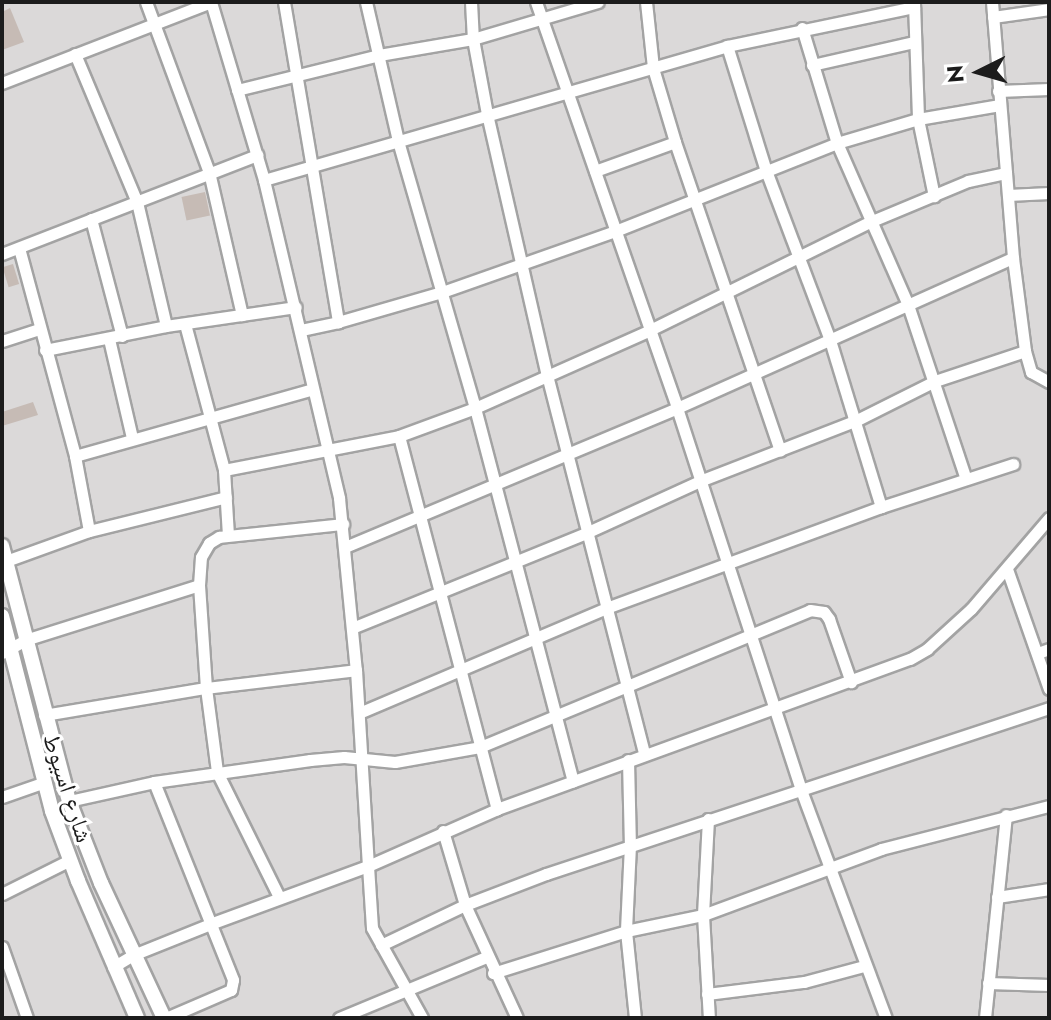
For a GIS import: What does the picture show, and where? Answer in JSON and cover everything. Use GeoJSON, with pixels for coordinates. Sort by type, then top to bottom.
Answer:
{"type":"FeatureCollection","features":[{"type":"Feature","properties":{"kind":"street"},"geometry":{"type":"LineString","coordinates":[[146,2],[209,172],[242,315]]}},
{"type":"Feature","properties":{"kind":"street"},"geometry":{"type":"LineString","coordinates":[[2,83],[211,2],[264,180],[329,450],[343,524],[359,713],[369,917],[422,1018]]}},
{"type":"Feature","properties":{"kind":"street"},"geometry":{"type":"LineString","coordinates":[[284,2],[338,322]]}},
{"type":"Feature","properties":{"kind":"street"},"geometry":{"type":"LineString","coordinates":[[366,2],[398,141],[475,408],[573,781]]}},
{"type":"Feature","properties":{"kind":"street"},"geometry":{"type":"LineString","coordinates":[[471,2],[473,39],[487,114],[547,375],[644,753]]}},
{"type":"Feature","properties":{"kind":"street"},"geometry":{"type":"LineString","coordinates":[[536,2],[677,408],[725,564],[776,707],[801,790],[864,966],[886,1018]]}},
{"type":"Feature","properties":{"kind":"street"},"geometry":{"type":"LineString","coordinates":[[237,90],[379,55],[473,39],[598,2]]}},
{"type":"Feature","properties":{"kind":"street"},"geometry":{"type":"LineString","coordinates":[[646,2],[653,68],[675,142],[780,451]]}},
{"type":"Feature","properties":{"kind":"street"},"geometry":{"type":"LineString","coordinates":[[992,2],[1013,258],[1025,351],[1031,372],[1049,382]]}},
{"type":"Feature","properties":{"kind":"street"},"geometry":{"type":"LineString","coordinates":[[264,180],[727,46],[914,4],[918,119],[934,196]]}},
{"type":"Feature","properties":{"kind":"street"},"geometry":{"type":"LineString","coordinates":[[993,17],[1049,9]]}},
{"type":"Feature","properties":{"kind":"street"},"geometry":{"type":"LineString","coordinates":[[802,28],[837,143],[908,305],[966,479]]}},
{"type":"Feature","properties":{"kind":"street"},"geometry":{"type":"LineString","coordinates":[[812,65],[914,42]]}},
{"type":"Feature","properties":{"kind":"street"},"geometry":{"type":"LineString","coordinates":[[727,46],[766,171],[830,340],[881,507]]}},
{"type":"Feature","properties":{"kind":"street"},"geometry":{"type":"LineString","coordinates":[[75,54],[137,202],[166,326]]}},
{"type":"Feature","properties":{"kind":"street"},"geometry":{"type":"LineString","coordinates":[[998,91],[1049,89]]}},
{"type":"Feature","properties":{"kind":"street"},"geometry":{"type":"LineString","coordinates":[[301,330],[442,292],[615,231],[837,143],[918,119],[1000,105]]}},
{"type":"Feature","properties":{"kind":"street"},"geometry":{"type":"LineString","coordinates":[[595,171],[675,142]]}},
{"type":"Feature","properties":{"kind":"street"},"geometry":{"type":"LineString","coordinates":[[2,254],[257,155]]}},
{"type":"Feature","properties":{"kind":"street"},"geometry":{"type":"LineString","coordinates":[[224,470],[399,436],[475,408],[650,330],[872,221],[968,181],[1006,173]]}},
{"type":"Feature","properties":{"kind":"street"},"geometry":{"type":"LineString","coordinates":[[1008,195],[1049,193]]}},
{"type":"Feature","properties":{"kind":"street"},"geometry":{"type":"LineString","coordinates":[[91,219],[122,336]]}},
{"type":"Feature","properties":{"kind":"street"},"geometry":{"type":"LineString","coordinates":[[19,248],[75,456],[89,531]]}},
{"type":"Feature","properties":{"kind":"street"},"geometry":{"type":"LineString","coordinates":[[345,547],[677,408],[1013,258]]}},
{"type":"Feature","properties":{"kind":"street"},"geometry":{"type":"LineString","coordinates":[[45,350],[166,326],[296,307]]}},
{"type":"Feature","properties":{"kind":"street"},"geometry":{"type":"LineString","coordinates":[[185,324],[224,470],[228,535]]}},
{"type":"Feature","properties":{"kind":"street"},"geometry":{"type":"LineString","coordinates":[[2,341],[39,329]]}},
{"type":"Feature","properties":{"kind":"street"},"geometry":{"type":"LineString","coordinates":[[109,339],[132,438]]}},
{"type":"Feature","properties":{"kind":"street"},"geometry":{"type":"LineString","coordinates":[[352,628],[588,532],[700,481],[855,421],[935,381],[1025,351]]}},
{"type":"Feature","properties":{"kind":"street"},"geometry":{"type":"LineString","coordinates":[[75,456],[208,416],[313,389]]}},
{"type":"Feature","properties":{"kind":"street"},"geometry":{"type":"LineString","coordinates":[[399,436],[497,809]]}},
{"type":"Feature","properties":{"kind":"street"},"geometry":{"type":"LineString","coordinates":[[359,713],[609,607],[881,507],[1013,464]]}},
{"type":"Feature","properties":{"kind":"street"},"geometry":{"type":"LineString","coordinates":[[4,554],[226,497]]}},
{"type":"Feature","properties":{"kind":"street"},"geometry":{"type":"LineString","coordinates":[[113,967],[133,955],[210,924],[368,866],[497,809],[644,753],[851,682],[927,649],[1007,569],[1049,518]]}},
{"type":"Feature","properties":{"kind":"street"},"geometry":{"type":"LineString","coordinates":[[279,897],[217,772],[206,688],[199,565],[205,548],[219,537],[343,524]]}},
{"type":"Feature","properties":{"kind":"street","name":"شارع اسيوط"},"geometry":{"type":"LineString","coordinates":[[4,554],[69,801],[133,955],[165,1018]]}},
{"type":"Feature","properties":{"kind":"street"},"geometry":{"type":"LineString","coordinates":[[1007,569],[1043,651],[1049,689]]}},
{"type":"Feature","properties":{"kind":"street"},"geometry":{"type":"LineString","coordinates":[[6,651],[25,640],[199,585]]}},
{"type":"Feature","properties":{"kind":"street"},"geometry":{"type":"LineString","coordinates":[[69,801],[217,772],[336,757],[395,762],[480,747],[810,610],[824,612],[851,682]]}},
{"type":"Feature","properties":{"kind":"street","name":"شارع اسيوط"},"geometry":{"type":"LineString","coordinates":[[2,616],[6,651],[70,860],[137,1018]]}},
{"type":"Feature","properties":{"kind":"street"},"geometry":{"type":"LineString","coordinates":[[44,715],[206,688],[356,670]]}},
{"type":"Feature","properties":{"kind":"street"},"geometry":{"type":"LineString","coordinates":[[381,945],[465,905],[630,845],[1049,708]]}},
{"type":"Feature","properties":{"kind":"street"},"geometry":{"type":"LineString","coordinates":[[628,760],[630,845],[626,931],[635,1018]]}},
{"type":"Feature","properties":{"kind":"street"},"geometry":{"type":"LineString","coordinates":[[2,797],[45,782]]}},
{"type":"Feature","properties":{"kind":"street"},"geometry":{"type":"LineString","coordinates":[[154,782],[229,965],[233,987],[165,1018]]}},
{"type":"Feature","properties":{"kind":"street"},"geometry":{"type":"LineString","coordinates":[[493,973],[626,931],[703,915],[829,871],[881,849],[1049,806]]}},
{"type":"Feature","properties":{"kind":"street"},"geometry":{"type":"LineString","coordinates":[[985,1018],[1006,815]]}},
{"type":"Feature","properties":{"kind":"street"},"geometry":{"type":"LineString","coordinates":[[708,819],[703,915],[709,1018]]}},
{"type":"Feature","properties":{"kind":"street"},"geometry":{"type":"LineString","coordinates":[[443,831],[465,905],[493,973],[517,1018]]}},
{"type":"Feature","properties":{"kind":"street"},"geometry":{"type":"LineString","coordinates":[[2,894],[70,860]]}},
{"type":"Feature","properties":{"kind":"street"},"geometry":{"type":"LineString","coordinates":[[997,897],[1049,889]]}},
{"type":"Feature","properties":{"kind":"street"},"geometry":{"type":"LineString","coordinates":[[2,947],[6,974],[27,1018]]}},
{"type":"Feature","properties":{"kind":"street"},"geometry":{"type":"LineString","coordinates":[[339,1018],[486,957]]}},
{"type":"Feature","properties":{"kind":"street"},"geometry":{"type":"LineString","coordinates":[[707,994],[804,982],[864,966]]}},
{"type":"Feature","properties":{"kind":"street"},"geometry":{"type":"LineString","coordinates":[[988,983],[1049,985]]}},
{"type":"Feature","properties":{"kind":"shaded area"},"geometry":{"type":"Polygon","coordinates":[[[2,2],[1049,2],[1049,1018],[2,1018],[2,2]]]}},
{"type":"Feature","properties":{"kind":"building"},"geometry":{"type":"Polygon","coordinates":[[[10,8],[24,42],[2,50],[2,12],[10,8]]]}},
{"type":"Feature","properties":{"kind":"building"},"geometry":{"type":"Polygon","coordinates":[[[205,192],[210,215],[187,220],[182,197],[205,192]]]}},
{"type":"Feature","properties":{"kind":"building"},"geometry":{"type":"Polygon","coordinates":[[[13,264],[19,284],[9,287],[2,267],[13,264]]]}},
{"type":"Feature","properties":{"kind":"building"},"geometry":{"type":"Polygon","coordinates":[[[33,402],[38,415],[2,426],[2,412],[33,402]]]}}]}
